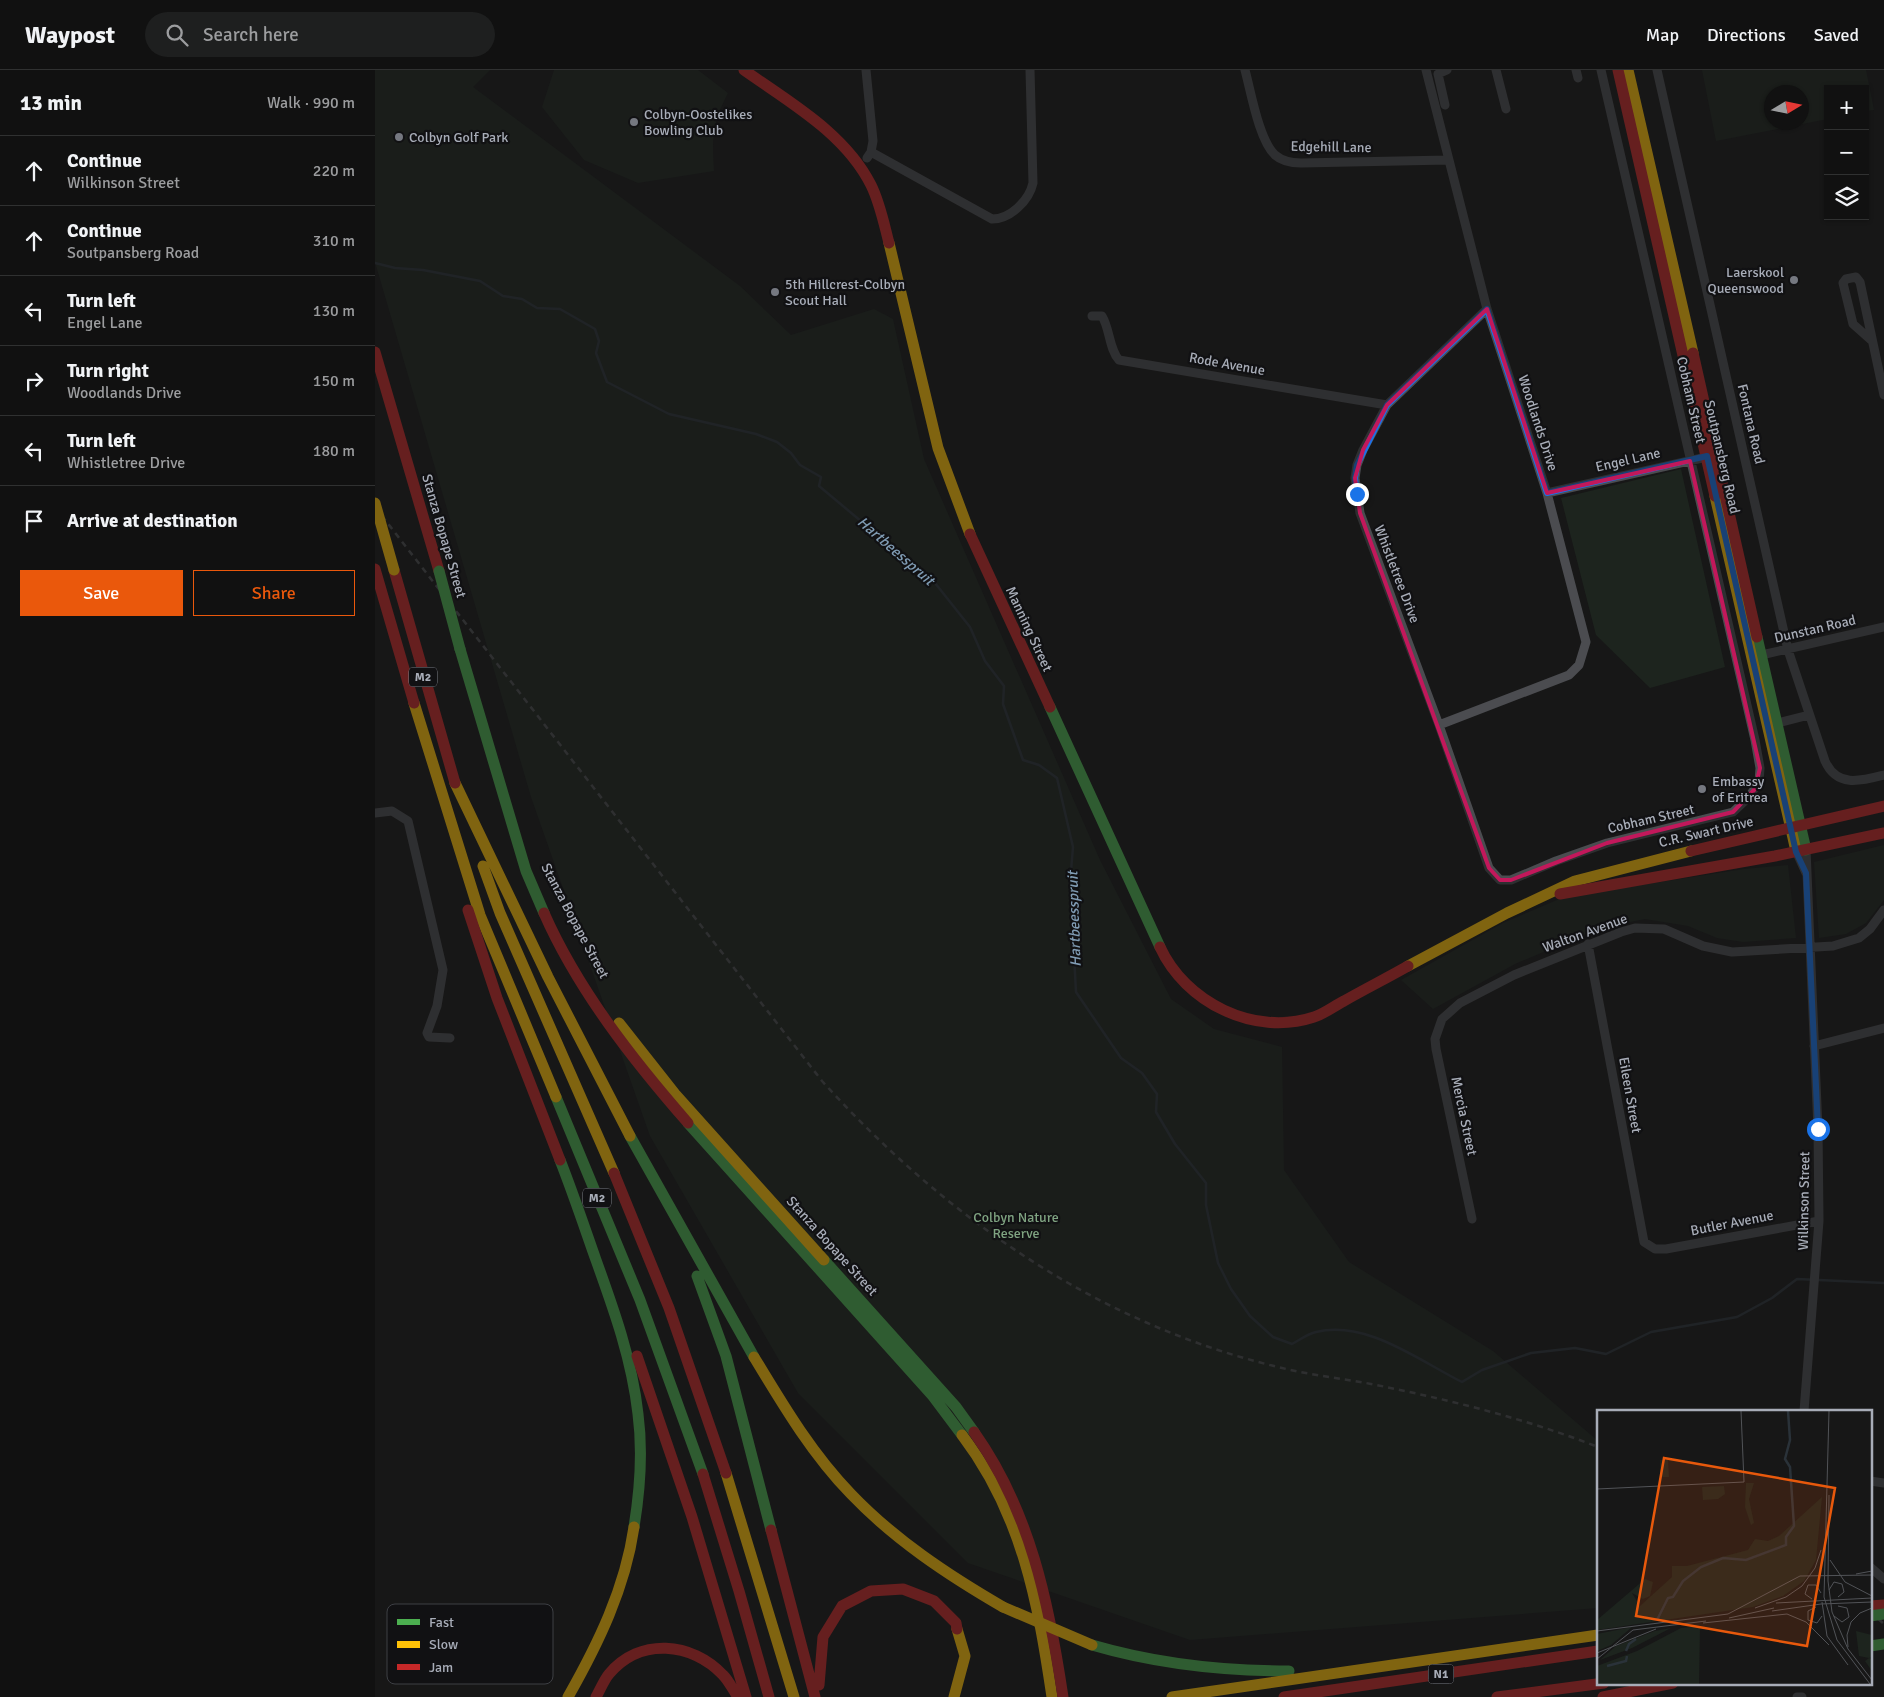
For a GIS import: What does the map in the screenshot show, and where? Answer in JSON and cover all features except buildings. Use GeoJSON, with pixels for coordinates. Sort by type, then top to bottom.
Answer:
{"type":"FeatureCollection","features":[{"type":"Feature","properties":{"kind":"main road","name":"Manning Street"},"geometry":{"type":"LineString","coordinates":[[743,70],[824,129],[849,152],[868,179],[879,204],[886,230],[929,413],[949,482],[981,560],[1153,934],[1171,968],[1193,993],[1217,1008],[1233,1015],[1267,1023]]}},
{"type":"Feature","properties":{"kind":"main road","name":"Soutpansberg Road"},"geometry":{"type":"LineString","coordinates":[[1618,70],[1711,456],[1801,851]]}},
{"type":"Feature","properties":{"kind":"main road","name":"Soutpansberg Road"},"geometry":{"type":"LineString","coordinates":[[1628,70],[1711,456]]}},
{"type":"Feature","properties":{"kind":"main road","name":"Stanza Bopape Street"},"geometry":{"type":"LineString","coordinates":[[375,352],[517,843],[533,889],[560,944],[591,998],[627,1050],[749,1192],[932,1395],[978,1456],[1002,1499],[1029,1570],[1041,1621],[1052,1697]]}},
{"type":"Feature","properties":{"kind":"main road","name":"M2"},"geometry":{"type":"LineString","coordinates":[[375,503],[433,712],[455,783],[501,913],[591,1120],[668,1307],[724,1463],[794,1697]]}},
{"type":"Feature","properties":{"kind":"main road","name":"M2"},"geometry":{"type":"LineString","coordinates":[[375,569],[414,703],[469,880],[492,947],[607,1221],[683,1415],[713,1505],[769,1697]]}},
{"type":"Feature","properties":{"kind":"main road","name":"Soutpansberg Road"},"geometry":{"type":"LineString","coordinates":[[1757,656],[1777,724],[1796,827]]}},
{"type":"Feature","properties":{"kind":"main road"},"geometry":{"type":"LineString","coordinates":[[414,703],[451,855],[484,964],[627,1327],[709,1572],[746,1697]]}},
{"type":"Feature","properties":{"kind":"main road"},"geometry":{"type":"LineString","coordinates":[[455,783],[530,941],[658,1193],[703,1289],[726,1356],[815,1697]]}},
{"type":"Feature","properties":{"kind":"main road","name":"C.R. Swart Drive"},"geometry":{"type":"LineString","coordinates":[[1267,1023],[1297,1022],[1328,1011],[1476,929],[1575,881],[1711,846],[1884,806]]}},
{"type":"Feature","properties":{"kind":"main road","name":"C.R. Swart Drive"},"geometry":{"type":"LineString","coordinates":[[1538,898],[1801,851],[1884,833]]}},
{"type":"Feature","properties":{"kind":"main road","name":"Stanza Bopape Street"},"geometry":{"type":"LineString","coordinates":[[517,843],[568,946],[628,1036],[675,1094],[956,1407],[983,1444],[1008,1486],[1036,1554],[1049,1604],[1063,1697]]}},
{"type":"Feature","properties":{"kind":"main road"},"geometry":{"type":"LineString","coordinates":[[658,1193],[783,1405],[831,1470],[870,1513],[923,1557],[971,1589],[1003,1607],[1091,1644],[1135,1656],[1181,1665],[1267,1671],[1301,1671],[1462,1654]]}},
{"type":"Feature","properties":{"kind":"main road"},"geometry":{"type":"LineString","coordinates":[[568,1697],[596,1647],[622,1587],[633,1539],[640,1467],[638,1415],[631,1371],[583,1217]]}},
{"type":"Feature","properties":{"kind":"main road"},"geometry":{"type":"LineString","coordinates":[[821,1697],[818,1660],[822,1640],[830,1622],[838,1611],[856,1596],[874,1590],[895,1588],[915,1591],[936,1601],[957,1628],[962,1638],[965,1662],[963,1677],[954,1697]]}},
{"type":"Feature","properties":{"kind":"main road"},"geometry":{"type":"LineString","coordinates":[[1871,1606],[1884,1605]]}},
{"type":"Feature","properties":{"kind":"main road"},"geometry":{"type":"LineString","coordinates":[[1871,1616],[1884,1614]]}},
{"type":"Feature","properties":{"kind":"main road"},"geometry":{"type":"LineString","coordinates":[[1172,1697],[1597,1635]]}},
{"type":"Feature","properties":{"kind":"main road"},"geometry":{"type":"LineString","coordinates":[[1871,1646],[1884,1644]]}},
{"type":"Feature","properties":{"kind":"main road"},"geometry":{"type":"LineString","coordinates":[[596,1697],[607,1676],[620,1662],[643,1650],[667,1646],[689,1650],[705,1658],[721,1671],[738,1697]]}},
{"type":"Feature","properties":{"kind":"main road","name":"N1"},"geometry":{"type":"LineString","coordinates":[[1284,1697],[1597,1651]]}},
{"type":"Feature","properties":{"kind":"main road"},"geometry":{"type":"LineString","coordinates":[[1497,1697],[1597,1684]]}},
{"type":"Feature","properties":{"kind":"main road"},"geometry":{"type":"LineString","coordinates":[[1603,1697],[1668,1684]]}},
{"type":"Feature","properties":{"kind":"street"},"geometry":{"type":"LineString","coordinates":[[866,70],[873,132],[869,155],[992,219],[1005,217],[1029,195],[1033,183],[1030,70]]}},
{"type":"Feature","properties":{"kind":"street","name":"Edgehill Lane"},"geometry":{"type":"LineString","coordinates":[[1245,70],[1265,139],[1275,155],[1283,160],[1301,163],[1448,160]]}},
{"type":"Feature","properties":{"kind":"street","name":"Woodlands Drive"},"geometry":{"type":"LineString","coordinates":[[1426,70],[1487,309],[1547,493],[1587,642],[1582,659],[1576,670],[1561,679],[1439,725]]}},
{"type":"Feature","properties":{"kind":"street"},"geometry":{"type":"LineString","coordinates":[[1445,105],[1438,74],[1447,70]]}},
{"type":"Feature","properties":{"kind":"street"},"geometry":{"type":"LineString","coordinates":[[1496,70],[1506,109]]}},
{"type":"Feature","properties":{"kind":"street","name":"Cobham Street"},"geometry":{"type":"LineString","coordinates":[[1500,880],[1516,879],[1556,861],[1607,843],[1728,814],[1746,801],[1759,782],[1760,768],[1755,740],[1601,70]]}},
{"type":"Feature","properties":{"kind":"street","name":"Fontana Road"},"geometry":{"type":"LineString","coordinates":[[1657,70],[1788,650],[1809,716],[1826,764],[1838,777],[1857,781],[1884,775]]}},
{"type":"Feature","properties":{"kind":"street"},"geometry":{"type":"LineString","coordinates":[[1871,340],[1853,324],[1843,283],[1846,279],[1854,277],[1859,279],[1884,395]]}},
{"type":"Feature","properties":{"kind":"street","name":"Whistletree Drive"},"geometry":{"type":"LineString","coordinates":[[1487,309],[1387,405],[1357,465],[1355,478],[1360,513],[1439,725],[1489,868],[1500,880]]}},
{"type":"Feature","properties":{"kind":"street","name":"Rode Avenue"},"geometry":{"type":"LineString","coordinates":[[1092,316],[1102,316],[1108,328],[1115,356],[1119,360],[1387,405]]}},
{"type":"Feature","properties":{"kind":"street","name":"Engel Lane"},"geometry":{"type":"LineString","coordinates":[[1547,493],[1711,456]]}},
{"type":"Feature","properties":{"kind":"street","name":"Dunstan Road"},"geometry":{"type":"LineString","coordinates":[[1757,656],[1884,627]]}},
{"type":"Feature","properties":{"kind":"street"},"geometry":{"type":"LineString","coordinates":[[1777,724],[1809,716]]}},
{"type":"Feature","properties":{"kind":"street"},"geometry":{"type":"LineString","coordinates":[[375,813],[392,811],[408,821],[443,970],[437,1006],[427,1033],[429,1036],[450,1038]]}},
{"type":"Feature","properties":{"kind":"street","name":"Wilkinson Street"},"geometry":{"type":"LineString","coordinates":[[1801,851],[1808,861],[1806,873],[1814,1046],[1819,1221],[1804,1410]]}},
{"type":"Feature","properties":{"kind":"street","name":"Walton Avenue"},"geometry":{"type":"LineString","coordinates":[[1442,1020],[1460,1003],[1514,975],[1588,944],[1635,928],[1671,931],[1715,949],[1732,952],[1833,946],[1854,940],[1870,928],[1884,910]]}},
{"type":"Feature","properties":{"kind":"street","name":"Eileen Street"},"geometry":{"type":"LineString","coordinates":[[1588,944],[1642,1238],[1651,1247]]}},
{"type":"Feature","properties":{"kind":"street","name":"Mercia Street"},"geometry":{"type":"LineString","coordinates":[[1442,1020],[1435,1039],[1436,1049],[1472,1219]]}},
{"type":"Feature","properties":{"kind":"street"},"geometry":{"type":"LineString","coordinates":[[1814,1046],[1884,1028]]}},
{"type":"Feature","properties":{"kind":"street","name":"Butler Avenue"},"geometry":{"type":"LineString","coordinates":[[1651,1247],[1666,1250],[1819,1221]]}},
{"type":"Feature","properties":{"kind":"street"},"geometry":{"type":"LineString","coordinates":[[1871,1482],[1884,1484]]}},
{"type":"Feature","properties":{"kind":"street"},"geometry":{"type":"LineString","coordinates":[[1871,1568],[1884,1579]]}},
{"type":"Feature","properties":{"kind":"street"},"geometry":{"type":"LineString","coordinates":[[1797,1697],[1802,1697]]}},
{"type":"Feature","properties":{"kind":"highlighted area"},"geometry":{"type":"Polygon","coordinates":[[[1487,309],[1547,493],[1690,461],[1760,768],[1755,789],[1733,812],[1607,843],[1511,880],[1500,880],[1489,868],[1360,513],[1355,478],[1363,450],[1387,405],[1487,309]]]}},
{"type":"Feature","properties":{"kind":"green space","name":"Colbyn Nature Reserve"},"geometry":{"type":"Polygon","coordinates":[[[375,70],[490,70],[473,87],[740,286],[791,335],[874,309],[893,319],[924,459],[1100,860],[1171,999],[1214,1029],[1282,1047],[1284,1170],[1349,1262],[1493,1351],[1597,1440],[1597,1608],[1190,1640],[968,1563],[798,1393],[650,1136],[531,797],[375,262],[375,70]]]}},
{"type":"Feature","properties":{"kind":"green space","name":"Colbyn-Oostelikes Bowling Club"},"geometry":{"type":"Polygon","coordinates":[[[554,70],[698,70],[728,93],[714,130],[714,171],[638,183],[584,160],[542,107],[554,70]]]}},
{"type":"Feature","properties":{"kind":"green space"},"geometry":{"type":"Polygon","coordinates":[[[1702,70],[1866,70],[1869,85],[1824,85],[1824,120],[1809,123],[1809,85],[1764,85],[1764,130],[1772,130],[1716,141],[1702,70]]]}},
{"type":"Feature","properties":{"kind":"green space"},"geometry":{"type":"Polygon","coordinates":[[[1869,85],[1874,110],[1869,111],[1869,85]]]}},
{"type":"Feature","properties":{"kind":"green space"},"geometry":{"type":"Polygon","coordinates":[[[1681,469],[1725,667],[1650,688],[1596,635],[1561,498],[1681,469]]]}},
{"type":"Feature","properties":{"kind":"green space"},"geometry":{"type":"Polygon","coordinates":[[[1884,845],[1884,900],[1866,923],[1846,934],[1819,938],[1814,862],[1884,845]]]}},
{"type":"Feature","properties":{"kind":"green space"},"geometry":{"type":"Polygon","coordinates":[[[1788,865],[1796,938],[1743,942],[1717,938],[1688,926],[1645,919],[1600,928],[1515,964],[1433,1009],[1401,980],[1503,923],[1564,897],[1744,869],[1788,865]]]}},
{"type":"Feature","properties":{"kind":"waterway","name":"Hartbeesspruit"},"geometry":{"type":"LineString","coordinates":[[375,263],[395,268],[423,270],[480,281],[503,296],[522,299],[537,308],[560,309],[595,329],[599,341],[596,353],[607,382],[669,414],[756,434],[777,442],[791,453],[800,465],[821,477],[819,486],[935,583],[970,627],[985,661],[1004,686],[1003,704],[1023,760],[1039,765],[1057,778],[1073,847],[1070,883],[1075,915],[1074,955],[1076,992],[1121,1058],[1142,1073],[1157,1094],[1156,1112],[1175,1144],[1206,1183],[1206,1205],[1218,1263],[1231,1289],[1250,1316],[1273,1337],[1292,1344],[1316,1332],[1335,1330],[1354,1332],[1392,1344],[1462,1382],[1482,1370],[1531,1353],[1575,1348],[1606,1354],[1651,1332],[1737,1317],[1772,1298],[1797,1279],[1884,1283]]}},
{"type":"Feature","properties":{"kind":"railway"},"geometry":{"type":"LineString","coordinates":[[375,507],[822,1081],[870,1131],[920,1177],[973,1220],[1029,1259],[1087,1293],[1148,1323],[1212,1348],[1291,1370],[1372,1384],[1467,1405],[1546,1428],[1597,1447]]}},
{"type":"Feature","properties":{"kind":"railway"},"geometry":{"type":"LineString","coordinates":[[1871,1613],[1884,1624]]}},
{"type":"Feature","properties":{"kind":"traffic: fast"},"geometry":{"type":"LineString","coordinates":[[439,571],[460,649]]}},
{"type":"Feature","properties":{"kind":"traffic: fast"},"geometry":{"type":"LineString","coordinates":[[1757,637],[1806,850]]}},
{"type":"Feature","properties":{"kind":"traffic: fast"},"geometry":{"type":"LineString","coordinates":[[460,649],[526,871],[544,913]]}},
{"type":"Feature","properties":{"kind":"traffic: fast"},"geometry":{"type":"LineString","coordinates":[[1050,707],[1160,947]]}},
{"type":"Feature","properties":{"kind":"traffic: fast"},"geometry":{"type":"LineString","coordinates":[[556,1097],[640,1300],[703,1474]]}},
{"type":"Feature","properties":{"kind":"traffic: fast"},"geometry":{"type":"LineString","coordinates":[[688,1123],[932,1395],[962,1435]]}},
{"type":"Feature","properties":{"kind":"traffic: fast"},"geometry":{"type":"LineString","coordinates":[[630,1136],[754,1357]]}},
{"type":"Feature","properties":{"kind":"traffic: fast"},"geometry":{"type":"LineString","coordinates":[[560,1160],[616,1316],[631,1374],[638,1414],[641,1457],[634,1527]]}},
{"type":"Feature","properties":{"kind":"traffic: fast"},"geometry":{"type":"LineString","coordinates":[[824,1260],[956,1407],[974,1432]]}},
{"type":"Feature","properties":{"kind":"traffic: fast"},"geometry":{"type":"LineString","coordinates":[[697,1276],[726,1356],[771,1530]]}},
{"type":"Feature","properties":{"kind":"traffic: fast"},"geometry":{"type":"LineString","coordinates":[[1871,1616],[1884,1614]]}},
{"type":"Feature","properties":{"kind":"traffic: fast"},"geometry":{"type":"LineString","coordinates":[[1871,1646],[1884,1644]]}},
{"type":"Feature","properties":{"kind":"traffic: fast"},"geometry":{"type":"LineString","coordinates":[[1092,1645],[1165,1662],[1239,1670],[1289,1671]]}},
{"type":"Feature","properties":{"kind":"traffic: slow"},"geometry":{"type":"LineString","coordinates":[[1628,70],[1693,353]]}},
{"type":"Feature","properties":{"kind":"traffic: slow"},"geometry":{"type":"LineString","coordinates":[[889,243],[938,448],[970,534]]}},
{"type":"Feature","properties":{"kind":"traffic: slow"},"geometry":{"type":"LineString","coordinates":[[1715,496],[1796,851]]}},
{"type":"Feature","properties":{"kind":"traffic: slow"},"geometry":{"type":"LineString","coordinates":[[375,503],[394,570]]}},
{"type":"Feature","properties":{"kind":"traffic: slow"},"geometry":{"type":"LineString","coordinates":[[414,703],[480,915],[556,1097]]}},
{"type":"Feature","properties":{"kind":"traffic: slow"},"geometry":{"type":"LineString","coordinates":[[455,783],[548,977],[630,1136]]}},
{"type":"Feature","properties":{"kind":"traffic: slow"},"geometry":{"type":"LineString","coordinates":[[1408,966],[1507,913],[1575,881],[1691,851]]}},
{"type":"Feature","properties":{"kind":"traffic: slow"},"geometry":{"type":"LineString","coordinates":[[483,866],[500,913],[614,1173]]}},
{"type":"Feature","properties":{"kind":"traffic: slow"},"geometry":{"type":"LineString","coordinates":[[619,1023],[675,1094],[824,1260]]}},
{"type":"Feature","properties":{"kind":"traffic: slow"},"geometry":{"type":"LineString","coordinates":[[754,1357],[811,1446],[851,1494],[904,1542],[962,1582],[1003,1607]]}},
{"type":"Feature","properties":{"kind":"traffic: slow"},"geometry":{"type":"LineString","coordinates":[[962,1435],[983,1465],[999,1496],[1024,1560],[1040,1627],[1052,1697]]}},
{"type":"Feature","properties":{"kind":"traffic: slow"},"geometry":{"type":"LineString","coordinates":[[726,1473],[794,1697]]}},
{"type":"Feature","properties":{"kind":"traffic: slow"},"geometry":{"type":"LineString","coordinates":[[568,1697],[590,1657],[609,1615],[624,1572],[634,1527]]}},
{"type":"Feature","properties":{"kind":"traffic: slow"},"geometry":{"type":"LineString","coordinates":[[1003,1607],[1092,1645]]}},
{"type":"Feature","properties":{"kind":"traffic: slow"},"geometry":{"type":"LineString","coordinates":[[954,1697],[965,1656],[957,1629]]}},
{"type":"Feature","properties":{"kind":"traffic: slow"},"geometry":{"type":"LineString","coordinates":[[1172,1697],[1597,1635]]}},
{"type":"Feature","properties":{"kind":"traffic: jam"},"geometry":{"type":"LineString","coordinates":[[744,70],[815,120],[847,150],[860,166],[871,185],[889,243]]}},
{"type":"Feature","properties":{"kind":"traffic: jam"},"geometry":{"type":"LineString","coordinates":[[1618,70],[1715,496]]}},
{"type":"Feature","properties":{"kind":"traffic: jam"},"geometry":{"type":"LineString","coordinates":[[375,352],[439,571]]}},
{"type":"Feature","properties":{"kind":"traffic: jam"},"geometry":{"type":"LineString","coordinates":[[1693,353],[1757,637]]}},
{"type":"Feature","properties":{"kind":"traffic: jam"},"geometry":{"type":"LineString","coordinates":[[970,534],[1050,707]]}},
{"type":"Feature","properties":{"kind":"traffic: jam"},"geometry":{"type":"LineString","coordinates":[[375,569],[414,703]]}},
{"type":"Feature","properties":{"kind":"traffic: jam"},"geometry":{"type":"LineString","coordinates":[[394,570],[455,783]]}},
{"type":"Feature","properties":{"kind":"traffic: jam"},"geometry":{"type":"LineString","coordinates":[[1691,851],[1884,806]]}},
{"type":"Feature","properties":{"kind":"traffic: jam"},"geometry":{"type":"LineString","coordinates":[[1560,894],[1775,856],[1884,833]]}},
{"type":"Feature","properties":{"kind":"traffic: jam"},"geometry":{"type":"LineString","coordinates":[[468,910],[497,998],[560,1160]]}},
{"type":"Feature","properties":{"kind":"traffic: jam"},"geometry":{"type":"LineString","coordinates":[[544,913],[558,942],[590,997],[627,1049],[688,1123]]}},
{"type":"Feature","properties":{"kind":"traffic: jam"},"geometry":{"type":"LineString","coordinates":[[1160,947],[1171,967],[1186,984],[1204,999],[1224,1010],[1245,1018],[1268,1022],[1291,1022],[1318,1016],[1408,966]]}},
{"type":"Feature","properties":{"kind":"traffic: jam"},"geometry":{"type":"LineString","coordinates":[[614,1173],[669,1308],[726,1473]]}},
{"type":"Feature","properties":{"kind":"traffic: jam"},"geometry":{"type":"LineString","coordinates":[[637,1356],[692,1517],[746,1697]]}},
{"type":"Feature","properties":{"kind":"traffic: jam"},"geometry":{"type":"LineString","coordinates":[[974,1432],[1010,1494],[1023,1526],[1034,1559],[1051,1627],[1063,1697]]}},
{"type":"Feature","properties":{"kind":"traffic: jam"},"geometry":{"type":"LineString","coordinates":[[703,1474],[769,1697]]}},
{"type":"Feature","properties":{"kind":"traffic: jam"},"geometry":{"type":"LineString","coordinates":[[771,1530],[815,1697]]}},
{"type":"Feature","properties":{"kind":"traffic: jam"},"geometry":{"type":"LineString","coordinates":[[819,1685],[823,1637],[842,1606],[871,1591],[903,1589],[934,1601],[956,1623],[957,1629]]}},
{"type":"Feature","properties":{"kind":"traffic: jam"},"geometry":{"type":"LineString","coordinates":[[1871,1606],[1884,1605]]}},
{"type":"Feature","properties":{"kind":"traffic: jam"},"geometry":{"type":"LineString","coordinates":[[596,1697],[607,1676],[622,1662],[636,1654],[651,1649],[666,1648],[681,1650],[710,1664],[725,1677],[738,1697]]}},
{"type":"Feature","properties":{"kind":"traffic: jam"},"geometry":{"type":"LineString","coordinates":[[1284,1697],[1597,1651]]}},
{"type":"Feature","properties":{"kind":"traffic: jam"},"geometry":{"type":"LineString","coordinates":[[1497,1697],[1597,1684]]}},
{"type":"Feature","properties":{"kind":"traffic: jam"},"geometry":{"type":"LineString","coordinates":[[1603,1697],[1668,1684]]}},
{"type":"Feature","properties":{"kind":"place","name":"Colbyn-Oostelikes Bowling Club"},"geometry":{"type":"Point","coordinates":[634,122]}},
{"type":"Feature","properties":{"kind":"place","name":"Colbyn Golf Park"},"geometry":{"type":"Point","coordinates":[399,137]}},
{"type":"Feature","properties":{"kind":"place","name":"Laerskool Queenswood"},"geometry":{"type":"Point","coordinates":[1794,280]}},
{"type":"Feature","properties":{"kind":"place","name":"5th Hillcrest-Colbyn Scout Hall"},"geometry":{"type":"Point","coordinates":[775,292]}},
{"type":"Feature","properties":{"kind":"place","name":"Embassy of Eritrea"},"geometry":{"type":"Point","coordinates":[1702,789]}},
{"type":"Feature","properties":{"kind":"route"},"geometry":{"type":"LineString","coordinates":[[1357,494],[1355,478],[1357,465],[1387,405],[1487,309],[1547,493],[1707,456],[1796,852],[1799,862],[1806,873],[1818,1129]]}}]}
